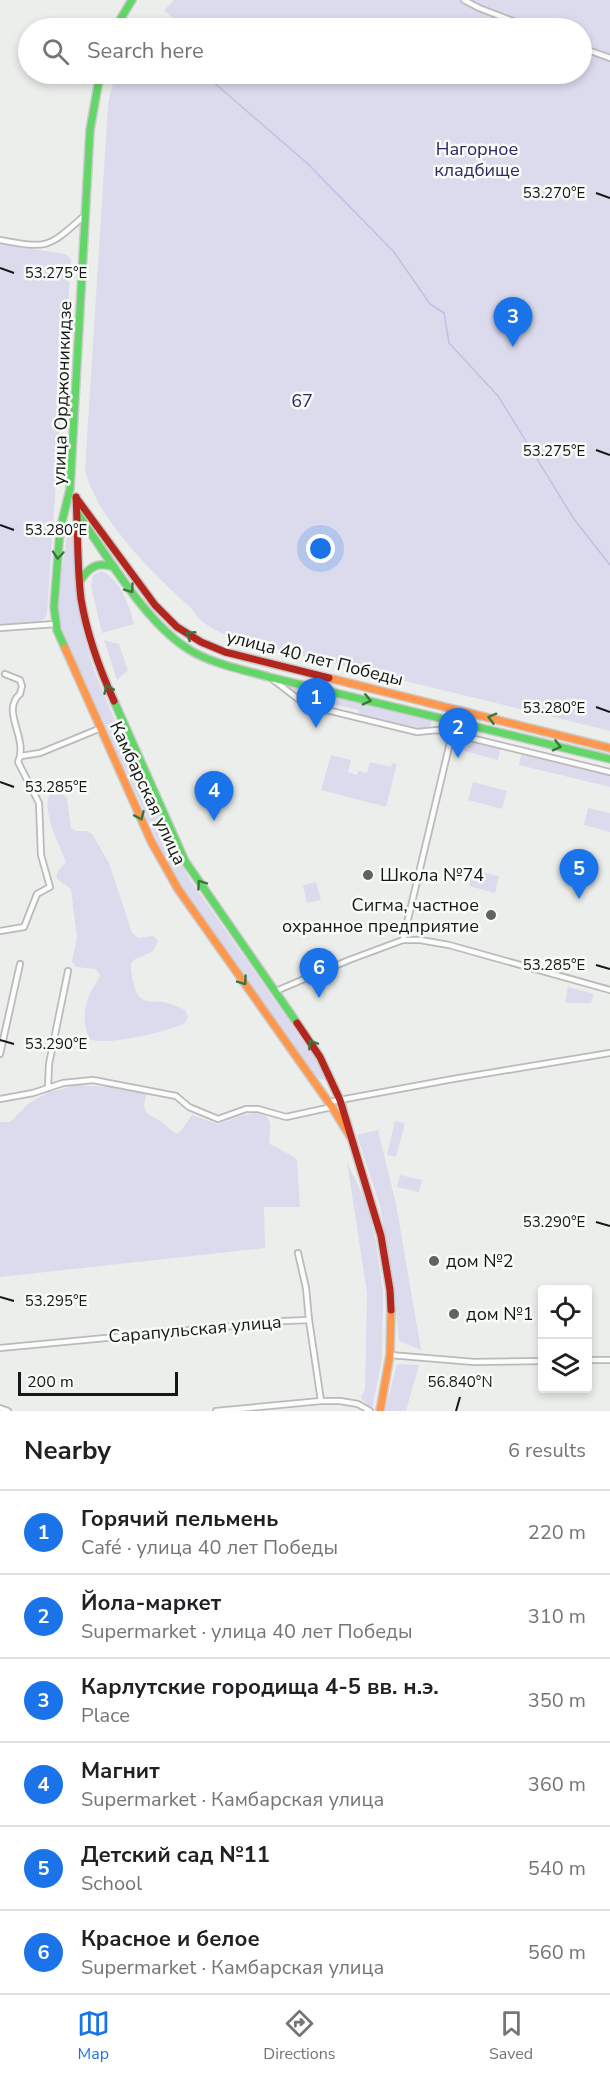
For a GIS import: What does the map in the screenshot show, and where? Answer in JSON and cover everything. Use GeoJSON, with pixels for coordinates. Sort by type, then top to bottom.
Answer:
{"type":"FeatureCollection","features":[{"type":"Feature","properties":{"kind":"main road"},"geometry":{"type":"LineString","coordinates":[[121,18],[132,0]]}},
{"type":"Feature","properties":{"kind":"main road","name":"улица Орджоникидзе"},"geometry":{"type":"LineString","coordinates":[[76,497],[70,489],[84,216],[90,130],[98,84]]}},
{"type":"Feature","properties":{"kind":"main road","name":"Камбарская улица"},"geometry":{"type":"LineString","coordinates":[[70,489],[59,537],[54,607],[56,624],[101,728],[151,841],[178,889],[331,1105],[350,1136]]}},
{"type":"Feature","properties":{"kind":"main road","name":"улица 40 лет Победы"},"geometry":{"type":"LineString","coordinates":[[67,497],[147,612],[170,636],[194,653],[220,664],[269,677],[610,759]]}},
{"type":"Feature","properties":{"kind":"main road","name":"Камбарская улица"},"geometry":{"type":"LineString","coordinates":[[76,497],[80,581],[86,625],[97,664],[185,861],[320,1057],[340,1100],[369,1189],[381,1236],[390,1290],[392,1324],[390,1355],[380,1411]]}},
{"type":"Feature","properties":{"kind":"main road","name":"улица 40 лет Победы"},"geometry":{"type":"LineString","coordinates":[[76,497],[155,605],[177,627],[201,642],[225,652],[610,748]]}},
{"type":"Feature","properties":{"kind":"main road"},"geometry":{"type":"LineString","coordinates":[[84,524],[92,519]]}},
{"type":"Feature","properties":{"kind":"main road"},"geometry":{"type":"LineString","coordinates":[[80,581],[95,564],[100,563],[115,568]]}},
{"type":"Feature","properties":{"kind":"main road"},"geometry":{"type":"LineString","coordinates":[[313,1080],[321,1083],[327,1082],[330,1075]]}},
{"type":"Feature","properties":{"kind":"street"},"geometry":{"type":"LineString","coordinates":[[464,0],[504,18]]}},
{"type":"Feature","properties":{"kind":"street"},"geometry":{"type":"LineString","coordinates":[[592,52],[610,58]]}},
{"type":"Feature","properties":{"kind":"street"},"geometry":{"type":"LineString","coordinates":[[0,240],[37,245],[49,244],[61,237],[84,216]]}},
{"type":"Feature","properties":{"kind":"street"},"geometry":{"type":"LineString","coordinates":[[0,628],[56,624]]}},
{"type":"Feature","properties":{"kind":"street"},"geometry":{"type":"LineString","coordinates":[[0,931],[24,927],[38,894],[50,887],[40,855],[39,803],[18,762],[21,756],[8,708],[13,699],[20,694],[22,686],[20,680],[5,674]]}},
{"type":"Feature","properties":{"kind":"street"},"geometry":{"type":"LineString","coordinates":[[269,677],[306,705],[417,732],[438,730],[610,772]]}},
{"type":"Feature","properties":{"kind":"street"},"geometry":{"type":"LineString","coordinates":[[21,756],[40,753],[101,728]]}},
{"type":"Feature","properties":{"kind":"street"},"geometry":{"type":"LineString","coordinates":[[491,744],[495,730]]}},
{"type":"Feature","properties":{"kind":"street"},"geometry":{"type":"LineString","coordinates":[[403,940],[452,734]]}},
{"type":"Feature","properties":{"kind":"street"},"geometry":{"type":"LineString","coordinates":[[276,991],[403,940],[420,940],[449,945],[610,990]]}},
{"type":"Feature","properties":{"kind":"street"},"geometry":{"type":"LineString","coordinates":[[0,1054],[20,964]]}},
{"type":"Feature","properties":{"kind":"street"},"geometry":{"type":"LineString","coordinates":[[48,1088],[49,1064],[68,971]]}},
{"type":"Feature","properties":{"kind":"street"},"geometry":{"type":"LineString","coordinates":[[0,1099],[63,1083],[93,1080],[176,1096],[189,1107],[218,1119],[246,1109],[258,1109],[286,1117],[331,1105],[340,1100],[610,1053]]}},
{"type":"Feature","properties":{"kind":"street"},"geometry":{"type":"LineString","coordinates":[[298,1253],[306,1288],[321,1401]]}},
{"type":"Feature","properties":{"kind":"street","name":"Сарапульская улица"},"geometry":{"type":"LineString","coordinates":[[0,1348],[309,1320]]}},
{"type":"Feature","properties":{"kind":"street"},"geometry":{"type":"LineString","coordinates":[[390,1355],[474,1362],[538,1361]]}},
{"type":"Feature","properties":{"kind":"street"},"geometry":{"type":"LineString","coordinates":[[592,1360],[610,1360]]}},
{"type":"Feature","properties":{"kind":"street"},"geometry":{"type":"LineString","coordinates":[[216,1411],[321,1401],[358,1404],[370,1411]]}},
{"type":"Feature","properties":{"kind":"street"},"geometry":{"type":"LineString","coordinates":[[0,1408],[8,1411]]}},
{"type":"Feature","properties":{"kind":"green space","name":"67"},"geometry":{"type":"Polygon","coordinates":[[[174,0],[610,0],[610,731],[258,645],[216,630],[200,619],[129,545],[101,508],[91,489],[85,470],[108,106],[113,84],[592,84],[592,18],[173,18],[164,10],[174,0]]]}},
{"type":"Feature","properties":{"kind":"green space"},"geometry":{"type":"Polygon","coordinates":[[[0,244],[65,254],[71,261],[47,614],[40,624],[0,627],[0,244]]]}},
{"type":"Feature","properties":{"kind":"green space"},"geometry":{"type":"Polygon","coordinates":[[[69,523],[73,530],[75,579],[82,628],[92,665],[115,721],[187,875],[324,1071],[325,1080],[317,1078],[178,881],[166,860],[65,637],[57,612],[69,523]]]}},
{"type":"Feature","properties":{"kind":"green space"},"geometry":{"type":"Polygon","coordinates":[[[102,571],[109,575],[119,587],[134,624],[102,633],[91,586],[93,575],[102,571]]]}},
{"type":"Feature","properties":{"kind":"green space"},"geometry":{"type":"Polygon","coordinates":[[[104,640],[119,644],[128,670],[117,680],[104,640]]]}},
{"type":"Feature","properties":{"kind":"green space"},"geometry":{"type":"Polygon","coordinates":[[[286,685],[432,720],[430,728],[423,729],[359,714],[359,710],[314,700],[310,702],[286,685]]]}},
{"type":"Feature","properties":{"kind":"green space"},"geometry":{"type":"Polygon","coordinates":[[[452,734],[501,746],[498,760],[449,747],[452,734]]]}},
{"type":"Feature","properties":{"kind":"green space"},"geometry":{"type":"Polygon","coordinates":[[[522,751],[610,772],[610,787],[519,765],[522,751]]]}},
{"type":"Feature","properties":{"kind":"green space"},"geometry":{"type":"Polygon","coordinates":[[[331,755],[351,760],[348,772],[357,775],[358,771],[367,773],[370,762],[391,767],[392,763],[397,764],[386,807],[321,790],[331,755]]]}},
{"type":"Feature","properties":{"kind":"green space"},"geometry":{"type":"Polygon","coordinates":[[[473,782],[507,791],[502,809],[468,800],[473,782]]]}},
{"type":"Feature","properties":{"kind":"green space"},"geometry":{"type":"Polygon","coordinates":[[[58,791],[67,798],[71,828],[92,834],[109,863],[132,933],[138,938],[153,936],[158,941],[153,951],[132,962],[131,972],[137,993],[145,1000],[174,1005],[185,1010],[188,1017],[184,1024],[122,1040],[90,1039],[86,1027],[85,1010],[88,998],[100,975],[96,969],[76,967],[72,962],[77,937],[71,890],[57,877],[59,870],[66,862],[52,828],[48,809],[50,793],[58,791]]]}},
{"type":"Feature","properties":{"kind":"green space"},"geometry":{"type":"Polygon","coordinates":[[[588,808],[610,813],[610,832],[584,825],[588,808]]]}},
{"type":"Feature","properties":{"kind":"green space"},"geometry":{"type":"Polygon","coordinates":[[[473,870],[499,876],[495,893],[469,886],[473,870]]]}},
{"type":"Feature","properties":{"kind":"green space"},"geometry":{"type":"Polygon","coordinates":[[[316,882],[321,900],[307,903],[303,885],[316,882]]]}},
{"type":"Feature","properties":{"kind":"green space"},"geometry":{"type":"Polygon","coordinates":[[[568,987],[594,994],[591,1003],[565,1003],[568,987]]]}},
{"type":"Feature","properties":{"kind":"green space"},"geometry":{"type":"Polygon","coordinates":[[[77,1085],[143,1089],[147,1091],[145,1110],[176,1134],[181,1131],[192,1115],[218,1124],[252,1113],[265,1115],[270,1123],[270,1144],[297,1160],[300,1207],[264,1207],[265,1248],[0,1277],[0,1122],[10,1122],[29,1103],[47,1093],[77,1085]]]}},
{"type":"Feature","properties":{"kind":"green space"},"geometry":{"type":"Polygon","coordinates":[[[395,1121],[405,1123],[396,1157],[387,1155],[395,1121]]]}},
{"type":"Feature","properties":{"kind":"green space"},"geometry":{"type":"Polygon","coordinates":[[[378,1130],[396,1204],[421,1350],[399,1341],[394,1289],[380,1206],[357,1135],[378,1130]]]}},
{"type":"Feature","properties":{"kind":"green space"},"geometry":{"type":"Polygon","coordinates":[[[347,1162],[367,1204],[376,1242],[383,1292],[382,1359],[372,1409],[361,1398],[365,1389],[367,1293],[347,1162]]]}},
{"type":"Feature","properties":{"kind":"green space"},"geometry":{"type":"Polygon","coordinates":[[[400,1175],[422,1180],[419,1192],[397,1187],[400,1175]]]}},
{"type":"Feature","properties":{"kind":"green space"},"geometry":{"type":"Polygon","coordinates":[[[397,1364],[419,1365],[406,1411],[385,1411],[397,1364]]]}},
{"type":"Feature","properties":{"kind":"waterway"},"geometry":{"type":"LineString","coordinates":[[216,84],[307,163],[394,252],[430,304],[444,313],[449,343],[498,396],[574,519],[610,565]]}},
{"type":"Feature","properties":{"kind":"traffic: fast"},"geometry":{"type":"LineString","coordinates":[[121,18],[132,0]]}},
{"type":"Feature","properties":{"kind":"traffic: fast"},"geometry":{"type":"LineString","coordinates":[[65,648],[57,630],[54,607],[60,530],[70,489],[90,130],[98,84]]}},
{"type":"Feature","properties":{"kind":"traffic: fast"},"geometry":{"type":"LineString","coordinates":[[78,514],[130,591],[162,627],[178,642],[195,653],[231,667],[269,677],[610,759]]}},
{"type":"Feature","properties":{"kind":"traffic: fast"},"geometry":{"type":"LineString","coordinates":[[80,581],[94,566],[114,567]]}},
{"type":"Feature","properties":{"kind":"traffic: fast"},"geometry":{"type":"LineString","coordinates":[[114,701],[185,861],[297,1023]]}},
{"type":"Feature","properties":{"kind":"traffic: slow"},"geometry":{"type":"LineString","coordinates":[[65,648],[151,841],[178,889],[332,1107],[350,1136]]}},
{"type":"Feature","properties":{"kind":"traffic: slow"},"geometry":{"type":"LineString","coordinates":[[329,678],[610,748]]}},
{"type":"Feature","properties":{"kind":"traffic: slow"},"geometry":{"type":"LineString","coordinates":[[380,1411],[390,1355],[391,1310]]}},
{"type":"Feature","properties":{"kind":"traffic: jam"},"geometry":{"type":"LineString","coordinates":[[76,497],[81,599],[94,651],[114,701]]}},
{"type":"Feature","properties":{"kind":"traffic: jam"},"geometry":{"type":"LineString","coordinates":[[77,499],[155,605],[177,627],[201,642],[225,652],[329,678]]}},
{"type":"Feature","properties":{"kind":"traffic: jam"},"geometry":{"type":"LineString","coordinates":[[297,1023],[320,1057],[340,1100],[381,1236],[391,1310]]}},
{"type":"Feature","properties":{"kind":"place","name":"Карлутские городища 4-5 вв. н.э."},"geometry":{"type":"Point","coordinates":[513,347]}},
{"type":"Feature","properties":{"kind":"place","name":"Горячий пельмень"},"geometry":{"type":"Point","coordinates":[316,728]}},
{"type":"Feature","properties":{"kind":"place","name":"Йола-маркет"},"geometry":{"type":"Point","coordinates":[458,758]}},
{"type":"Feature","properties":{"kind":"place","name":"Магнит"},"geometry":{"type":"Point","coordinates":[214,821]}},
{"type":"Feature","properties":{"kind":"place","name":"Школа №74"},"geometry":{"type":"Point","coordinates":[368,875]}},
{"type":"Feature","properties":{"kind":"place","name":"Детский сад №11"},"geometry":{"type":"Point","coordinates":[579,899]}},
{"type":"Feature","properties":{"kind":"place","name":"Сигма, частное охранное предприятие"},"geometry":{"type":"Point","coordinates":[491,915]}},
{"type":"Feature","properties":{"kind":"place","name":"Красное и белое"},"geometry":{"type":"Point","coordinates":[319,998]}},
{"type":"Feature","properties":{"kind":"place","name":"дом №2"},"geometry":{"type":"Point","coordinates":[434,1261]}},
{"type":"Feature","properties":{"kind":"place","name":"дом №1"},"geometry":{"type":"Point","coordinates":[454,1314]}},
{"type":"Feature","properties":{"kind":"park label","name":"Нагорное кладбище"},"geometry":{"type":"Point","coordinates":[477,159]}}]}
